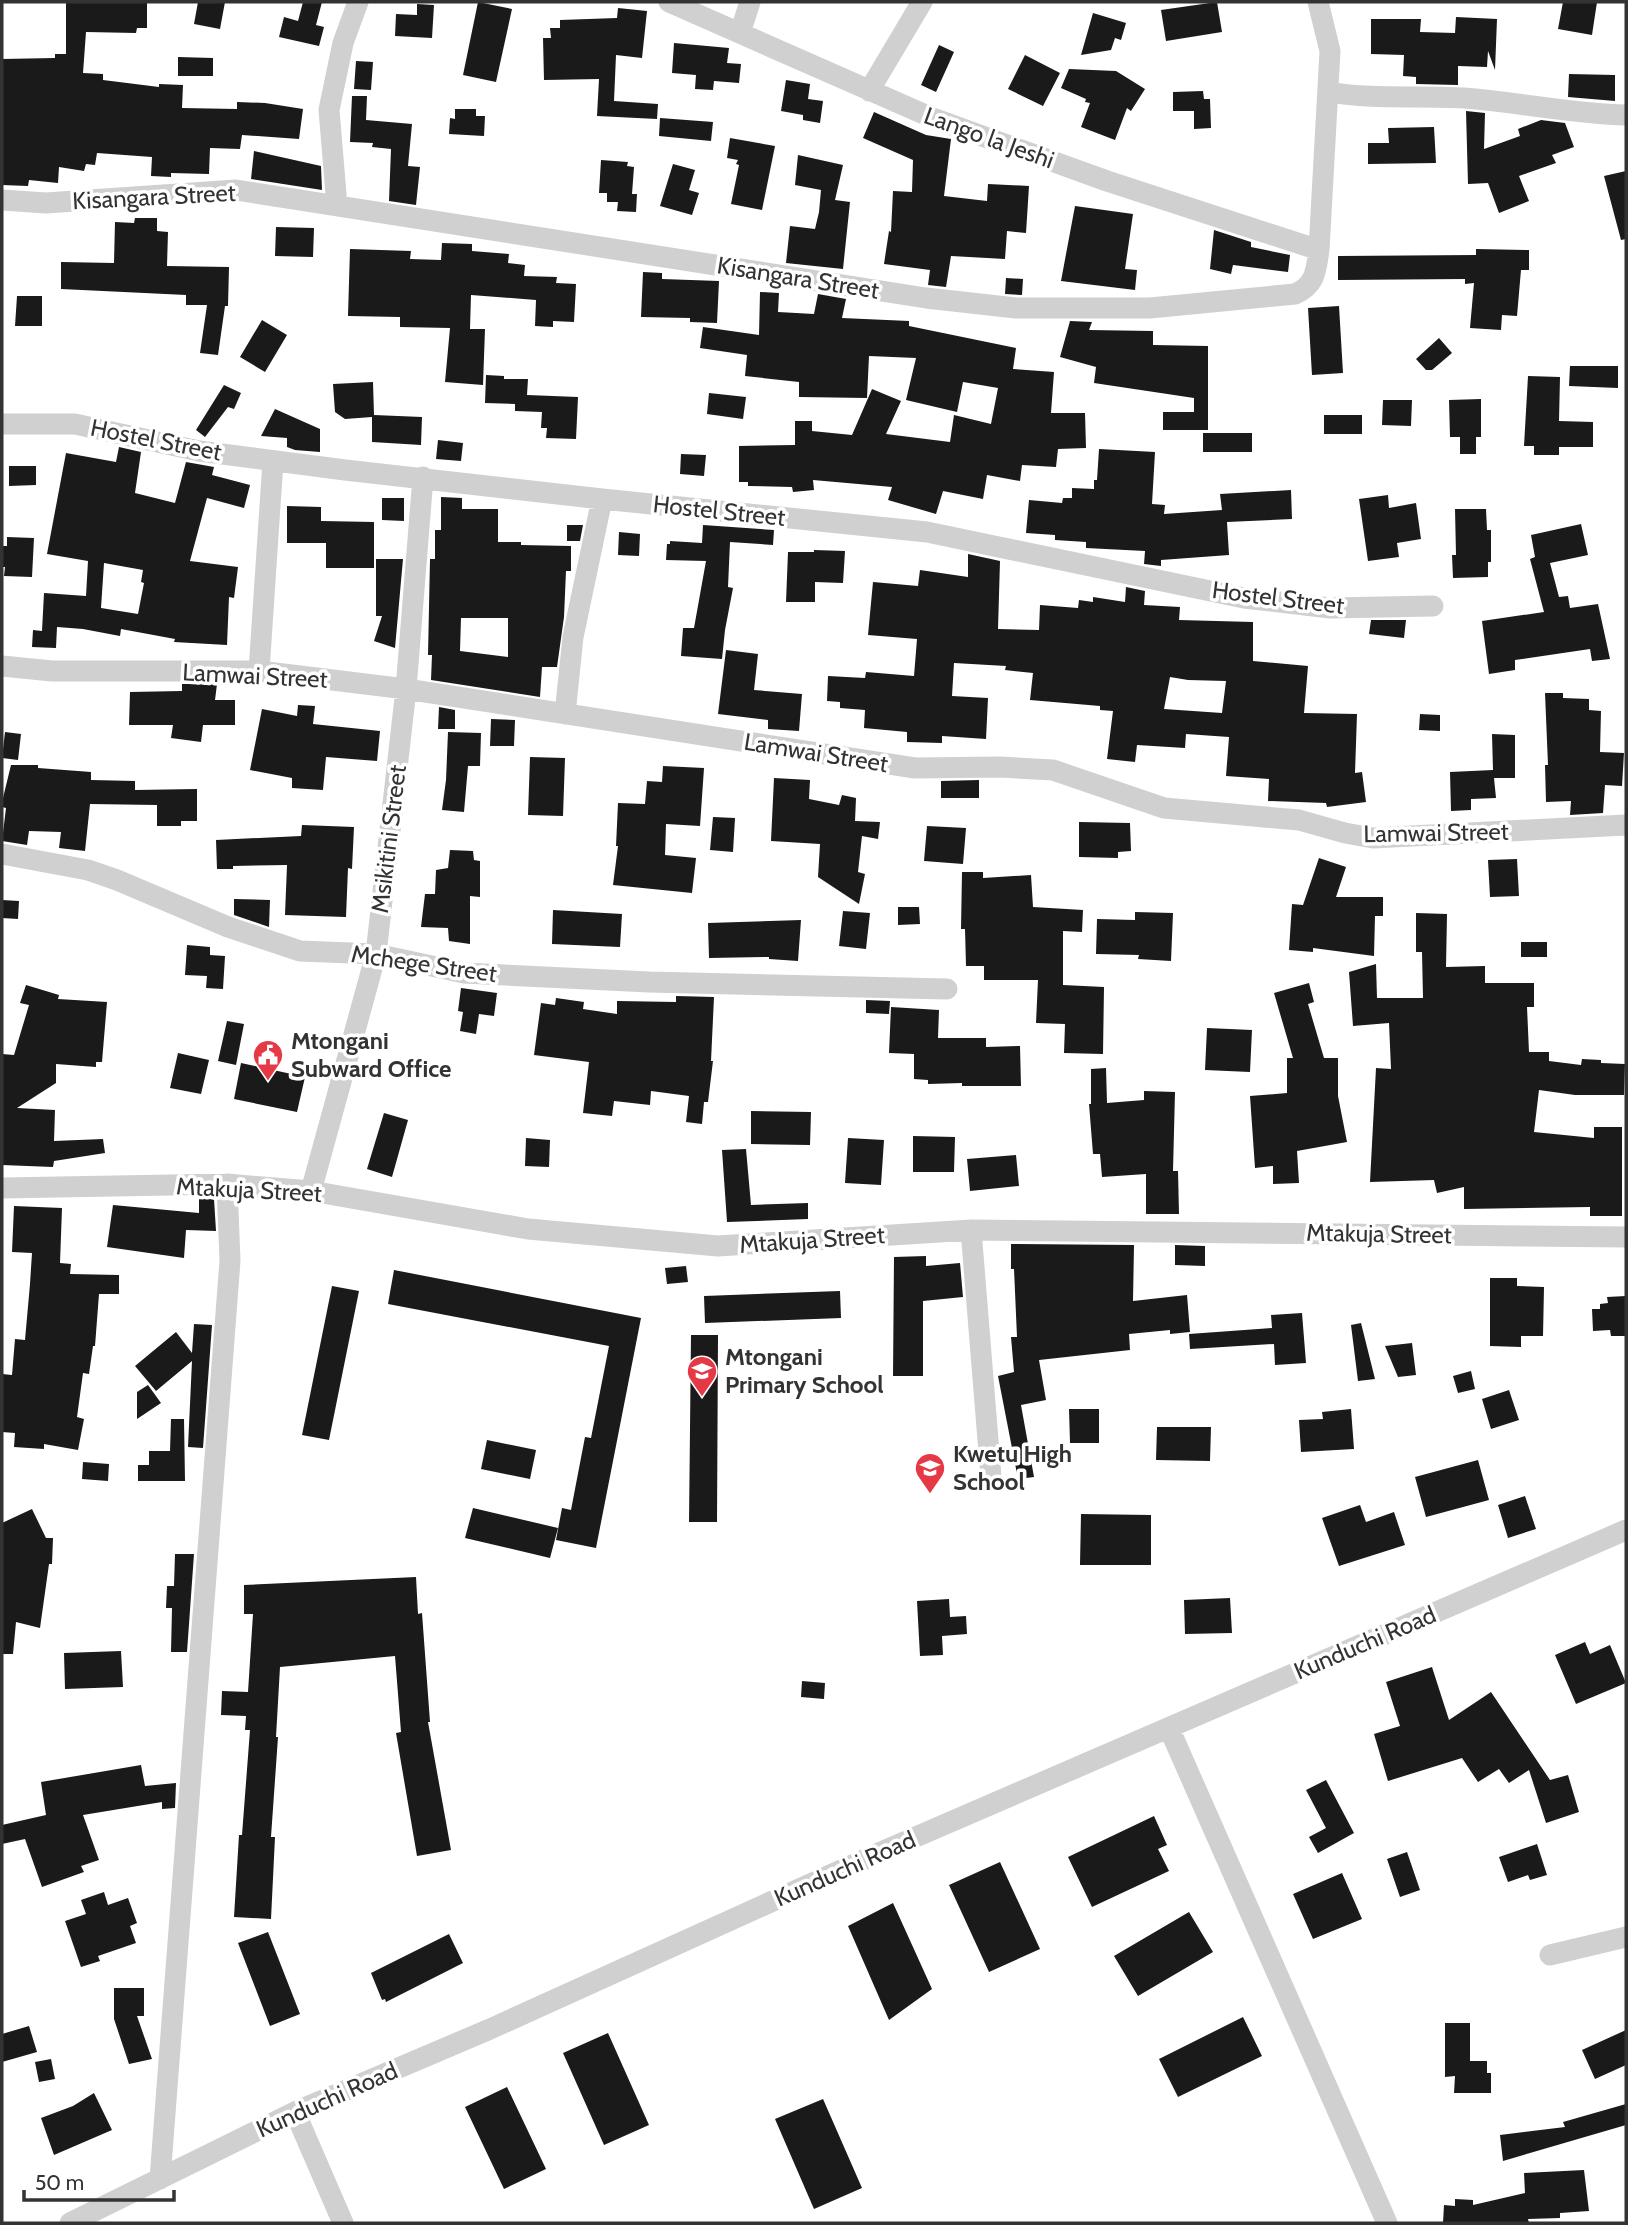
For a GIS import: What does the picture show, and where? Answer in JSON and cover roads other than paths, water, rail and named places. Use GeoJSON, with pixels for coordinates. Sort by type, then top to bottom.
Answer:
{"type":"FeatureCollection","features":[{"type":"Feature","properties":{"kind":"street"},"geometry":{"type":"LineString","coordinates":[[337,206],[328,110],[343,43],[358,2]]}},
{"type":"Feature","properties":{"kind":"street","name":"Lango la Jeshi"},"geometry":{"type":"LineString","coordinates":[[669,2],[935,119],[1107,181],[1319,250]]}},
{"type":"Feature","properties":{"kind":"street"},"geometry":{"type":"LineString","coordinates":[[740,33],[750,2]]}},
{"type":"Feature","properties":{"kind":"street"},"geometry":{"type":"LineString","coordinates":[[869,91],[922,2]]}},
{"type":"Feature","properties":{"kind":"street","name":"Kisangara Street"},"geometry":{"type":"LineString","coordinates":[[2,200],[46,203],[236,190],[926,299],[1016,308],[1150,308],[1295,295],[1311,284],[1316,275],[1319,250],[1330,51],[1318,2]]}},
{"type":"Feature","properties":{"kind":"street"},"geometry":{"type":"LineString","coordinates":[[1329,92],[1359,97],[1465,98],[1595,114],[1626,115]]}},
{"type":"Feature","properties":{"kind":"street","name":"Hostel Street"},"geometry":{"type":"LineString","coordinates":[[2,424],[75,424],[199,451],[273,461],[601,499],[927,532],[1244,598],[1330,608],[1433,606]]}},
{"type":"Feature","properties":{"kind":"street"},"geometry":{"type":"LineString","coordinates":[[258,671],[273,461]]}},
{"type":"Feature","properties":{"kind":"street","name":"Msikitini Street"},"geometry":{"type":"LineString","coordinates":[[311,1191],[376,954],[406,689],[423,477]]}},
{"type":"Feature","properties":{"kind":"street"},"geometry":{"type":"LineString","coordinates":[[565,714],[573,637],[601,499]]}},
{"type":"Feature","properties":{"kind":"street","name":"Lamwai Street"},"geometry":{"type":"LineString","coordinates":[[2,666],[52,671],[258,671],[406,689],[915,768],[1000,767],[1053,770],[1164,808],[1299,820],[1373,838],[1626,825]]}},
{"type":"Feature","properties":{"kind":"street","name":"Mchege Street"},"geometry":{"type":"LineString","coordinates":[[2,854],[88,870],[228,927],[300,951],[376,954],[464,973],[649,982],[947,989]]}},
{"type":"Feature","properties":{"kind":"street"},"geometry":{"type":"LineString","coordinates":[[160,2179],[229,1275],[227,1184]]}},
{"type":"Feature","properties":{"kind":"street","name":"Mtakuja Street"},"geometry":{"type":"LineString","coordinates":[[2,1188],[227,1184],[311,1191],[528,1229],[718,1246],[971,1230],[1626,1237]]}},
{"type":"Feature","properties":{"kind":"street"},"geometry":{"type":"LineString","coordinates":[[971,1230],[991,1477]]}},
{"type":"Feature","properties":{"kind":"street","name":"Kunduchi Road"},"geometry":{"type":"LineString","coordinates":[[70,2223],[295,2112],[491,2029],[881,1852],[1626,1530]]}},
{"type":"Feature","properties":{"kind":"street"},"geometry":{"type":"LineString","coordinates":[[1169,1728],[1387,2223]]}},
{"type":"Feature","properties":{"kind":"street"},"geometry":{"type":"LineString","coordinates":[[1550,1955],[1626,1937]]}},
{"type":"Feature","properties":{"kind":"street"},"geometry":{"type":"LineString","coordinates":[[295,2112],[343,2223]]}},
{"type":"Feature","properties":{"kind":"place","name":"Mtongani Subward Office"},"geometry":{"type":"Point","coordinates":[268,1082]}},
{"type":"Feature","properties":{"kind":"place","name":"Mtongani Primary School"},"geometry":{"type":"Point","coordinates":[702,1398]}},
{"type":"Feature","properties":{"kind":"place","name":"Kwetu High School"},"geometry":{"type":"Point","coordinates":[930,1495]}}]}
